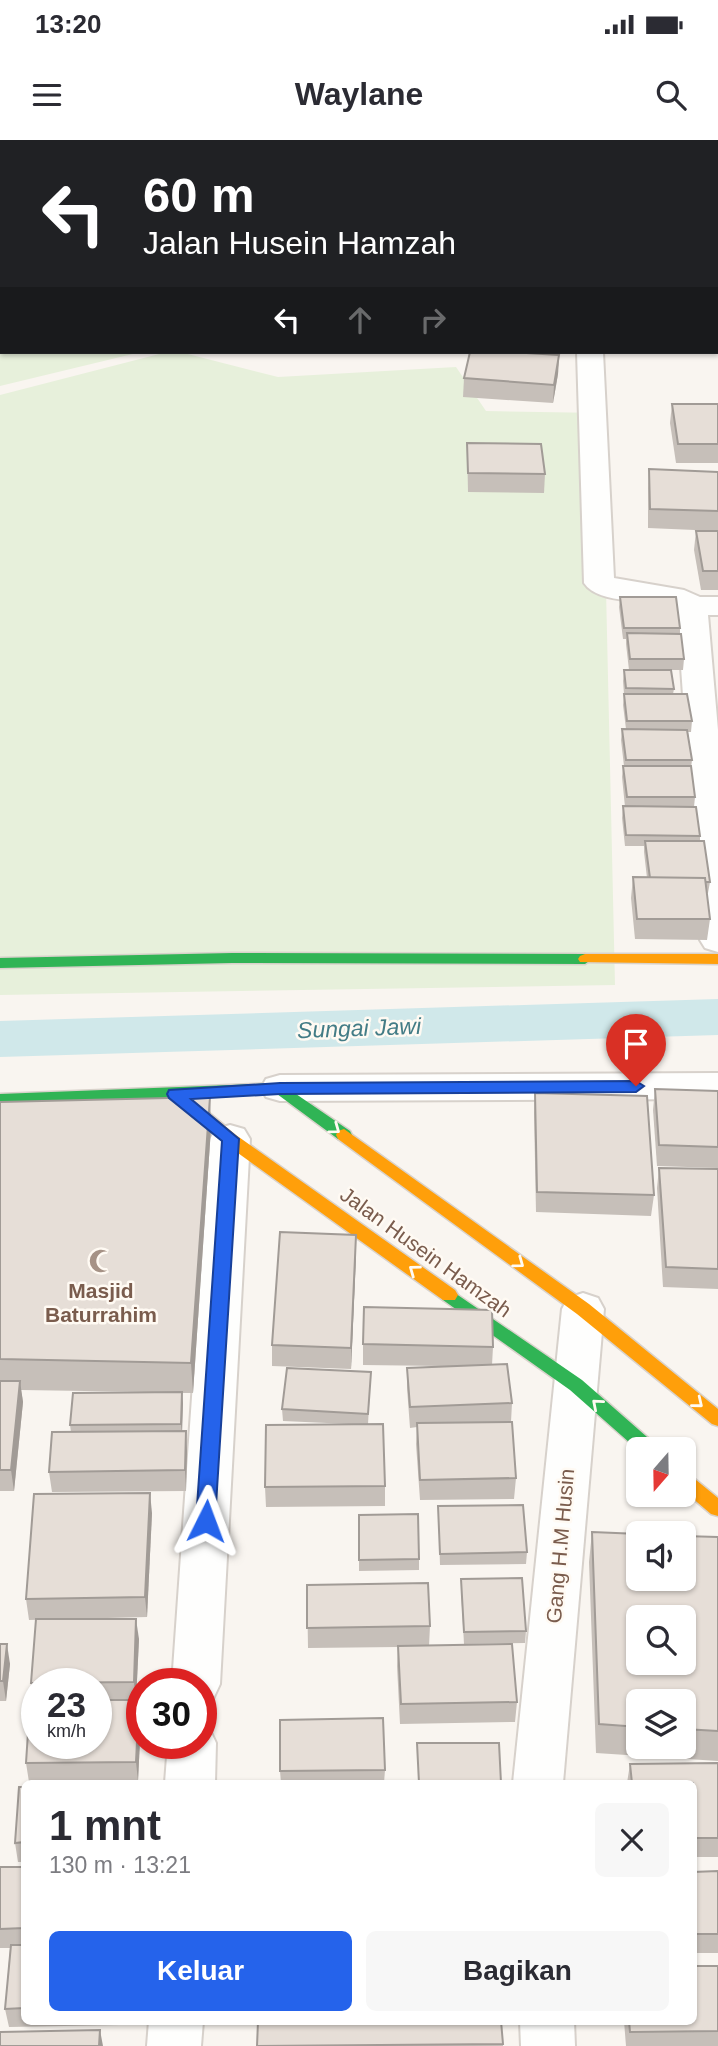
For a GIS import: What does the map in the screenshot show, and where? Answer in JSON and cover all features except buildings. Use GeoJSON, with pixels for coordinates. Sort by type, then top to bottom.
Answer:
{"type":"FeatureCollection","features":[{"type":"Feature","properties":{"kind":"street"},"geometry":{"type":"LineString","coordinates":[[590,354],[599,583],[621,590],[684,599],[705,606],[718,940]]}},
{"type":"Feature","properties":{"kind":"street"},"geometry":{"type":"LineString","coordinates":[[0,963],[232,958],[718,959]]}},
{"type":"Feature","properties":{"kind":"street"},"geometry":{"type":"LineString","coordinates":[[0,1099],[280,1088],[718,1086]]}},
{"type":"Feature","properties":{"kind":"street"},"geometry":{"type":"LineString","coordinates":[[280,1088],[583,1309],[718,1419]]}},
{"type":"Feature","properties":{"kind":"street","name":"Jalan Husein Hamzah"},"geometry":{"type":"LineString","coordinates":[[175,1094],[230,1139],[576,1385],[635,1437]]}},
{"type":"Feature","properties":{"kind":"street"},"geometry":{"type":"LineString","coordinates":[[197,1668],[230,1139]]}},
{"type":"Feature","properties":{"kind":"street","name":"Gang H.M Husin"},"geometry":{"type":"LineString","coordinates":[[538,1780],[583,1309]]}},
{"type":"Feature","properties":{"kind":"street"},"geometry":{"type":"LineString","coordinates":[[696,1490],[718,1509]]}},
{"type":"Feature","properties":{"kind":"street"},"geometry":{"type":"LineString","coordinates":[[190,1780],[191,1759]]}},
{"type":"Feature","properties":{"kind":"street"},"geometry":{"type":"LineString","coordinates":[[174,2046],[176,2025]]}},
{"type":"Feature","properties":{"kind":"street"},"geometry":{"type":"LineString","coordinates":[[547,2025],[548,2046]]}},
{"type":"Feature","properties":{"kind":"green space"},"geometry":{"type":"Polygon","coordinates":[[[0,354],[133,354],[0,386],[0,354]]]}},
{"type":"Feature","properties":{"kind":"green space"},"geometry":{"type":"Polygon","coordinates":[[[159,354],[188,354],[278,377],[456,367],[486,411],[602,413],[615,985],[0,995],[0,395],[159,354]]]}},
{"type":"Feature","properties":{"kind":"waterway","name":"Sungai Jawi"},"geometry":{"type":"LineString","coordinates":[[0,1039],[718,1017]]}},
{"type":"Feature","properties":{"kind":"traffic: fast"},"geometry":{"type":"LineString","coordinates":[[0,963],[232,958],[585,959]]}},
{"type":"Feature","properties":{"kind":"traffic: fast"},"geometry":{"type":"LineString","coordinates":[[0,1099],[280,1088],[344,1135]]}},
{"type":"Feature","properties":{"kind":"traffic: fast"},"geometry":{"type":"LineString","coordinates":[[449,1295],[576,1385],[635,1437]]}},
{"type":"Feature","properties":{"kind":"traffic: slow"},"geometry":{"type":"LineString","coordinates":[[585,959],[718,959]]}},
{"type":"Feature","properties":{"kind":"traffic: slow"},"geometry":{"type":"LineString","coordinates":[[175,1094],[230,1139],[449,1295]]}},
{"type":"Feature","properties":{"kind":"traffic: slow"},"geometry":{"type":"LineString","coordinates":[[344,1135],[583,1309],[718,1419]]}},
{"type":"Feature","properties":{"kind":"traffic: slow"},"geometry":{"type":"LineString","coordinates":[[696,1490],[718,1509]]}},
{"type":"Feature","properties":{"kind":"place","name":"Masjid Baturrahim"},"geometry":{"type":"Point","coordinates":[101,1261]}},
{"type":"Feature","properties":{"kind":"route"},"geometry":{"type":"LineString","coordinates":[[206,1521],[230,1139],[175,1094],[280,1088],[636,1086]]}}]}
